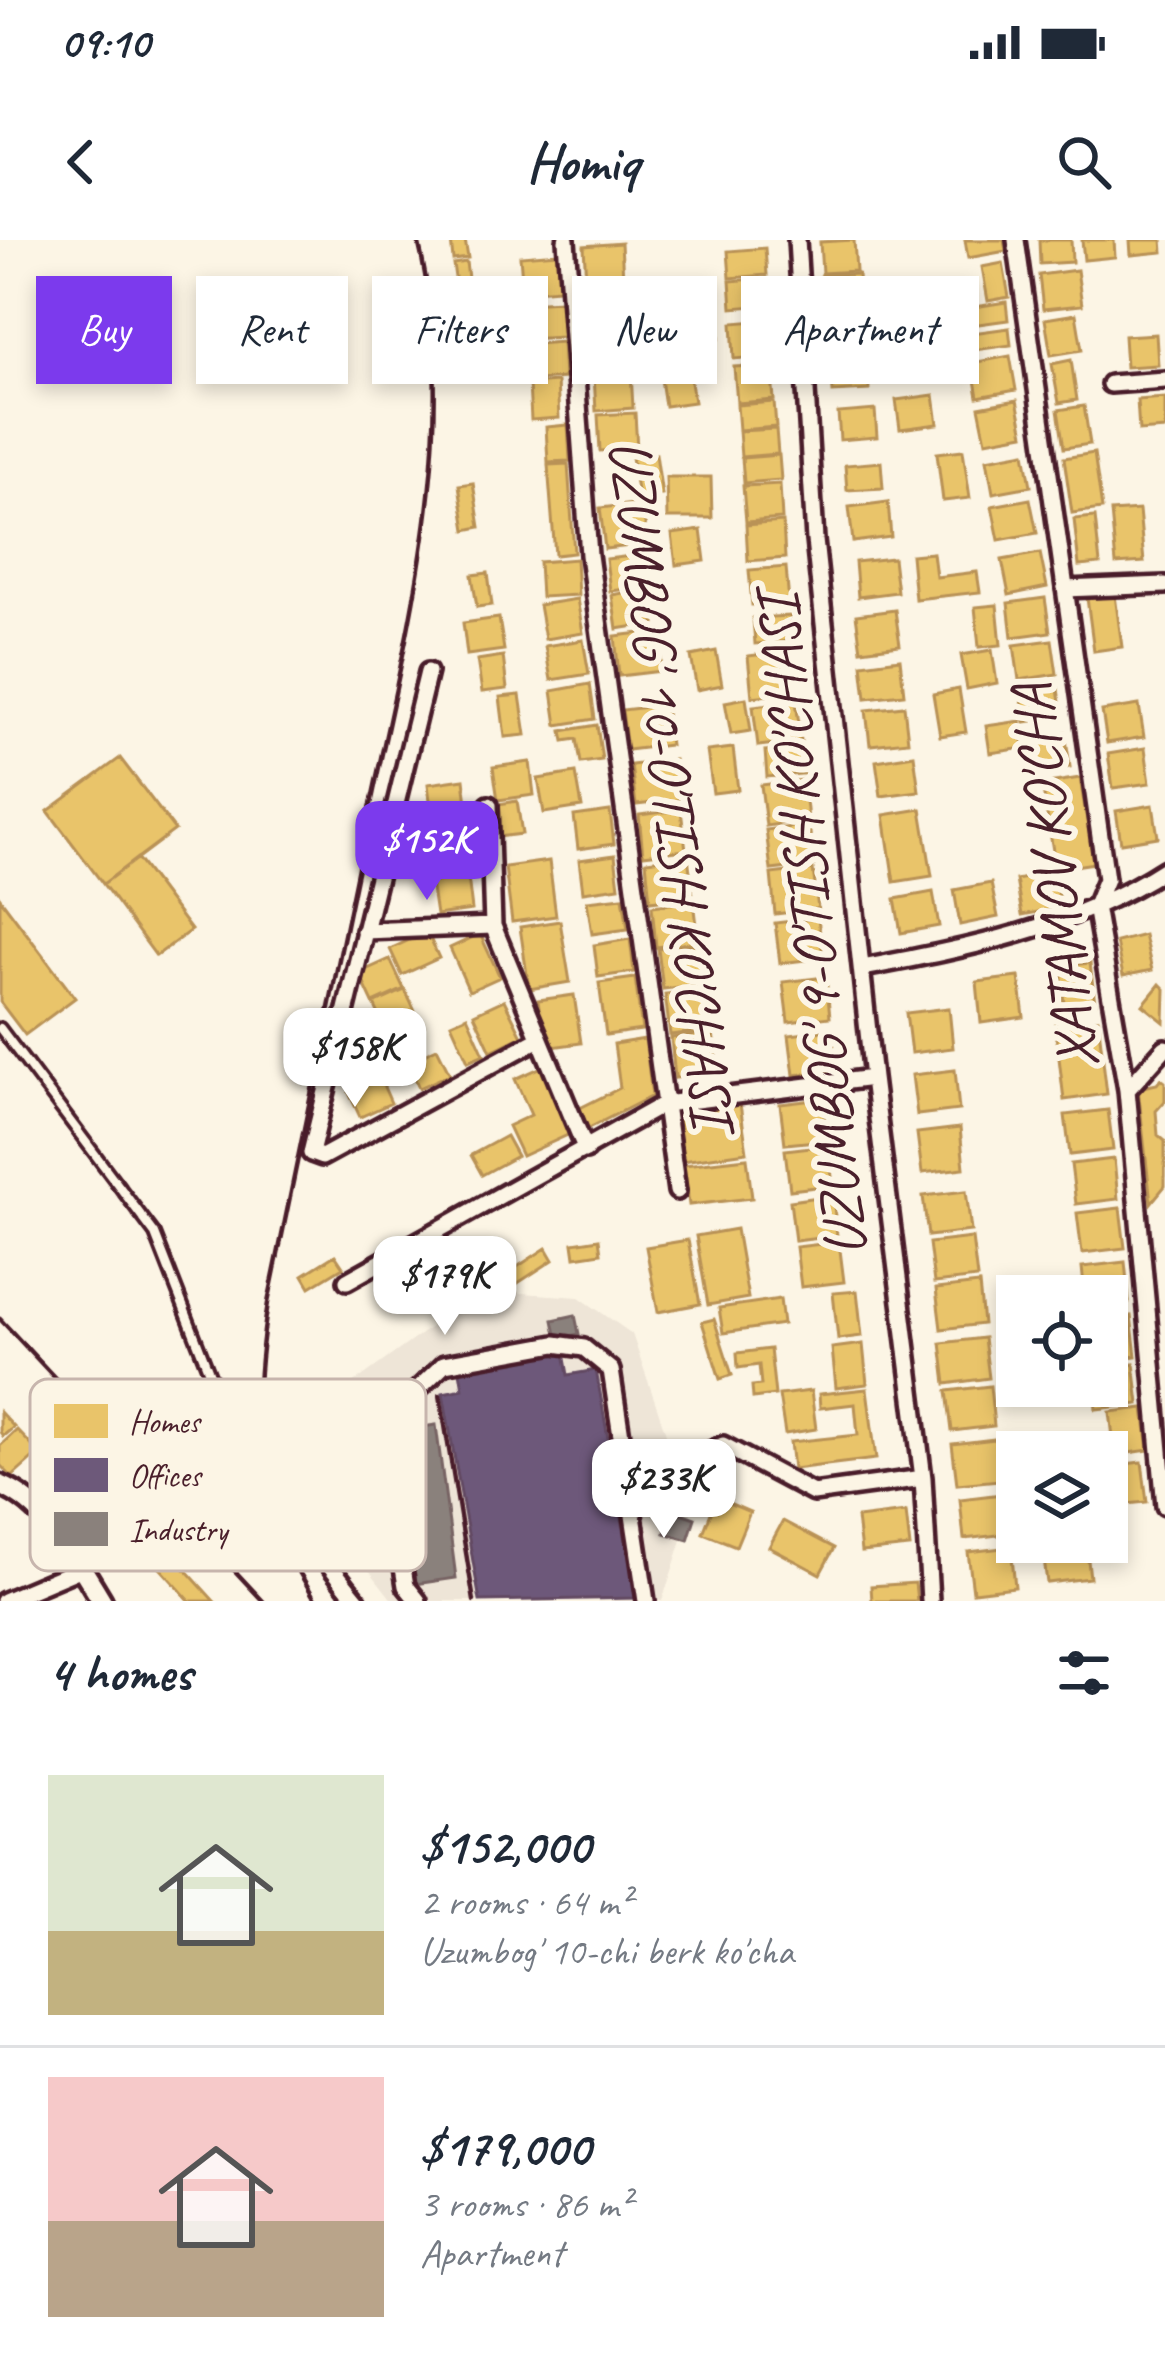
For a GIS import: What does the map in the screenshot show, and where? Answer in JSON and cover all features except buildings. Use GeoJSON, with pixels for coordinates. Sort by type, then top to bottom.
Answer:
{"type":"FeatureCollection","features":[{"type":"Feature","properties":{"kind":"street","name":"UZUMBOG' 10-O'TISH KO'CHASI"},"geometry":{"type":"LineString","coordinates":[[566,240],[589,555],[677,1191]]}},
{"type":"Feature","properties":{"kind":"street","name":"UZUMBOG' 9-O'TISH KO'CHASI"},"geometry":{"type":"LineString","coordinates":[[797,240],[815,540],[873,1078],[923,1478],[930,1601]]}},
{"type":"Feature","properties":{"kind":"street","name":"XATAMOV KO'CHA"},"geometry":{"type":"LineString","coordinates":[[1016,240],[1106,879],[1095,906],[1127,1090],[1165,1506]]}},
{"type":"Feature","properties":{"kind":"street"},"geometry":{"type":"LineString","coordinates":[[1111,384],[1165,380]]}},
{"type":"Feature","properties":{"kind":"street"},"geometry":{"type":"LineString","coordinates":[[1065,589],[1165,585]]}},
{"type":"Feature","properties":{"kind":"street"},"geometry":{"type":"LineString","coordinates":[[428,672],[311,1147],[314,1156],[322,1156],[537,1040]]}},
{"type":"Feature","properties":{"kind":"street"},"geometry":{"type":"LineString","coordinates":[[489,805],[493,926],[586,1150]]}},
{"type":"Feature","properties":{"kind":"street"},"geometry":{"type":"LineString","coordinates":[[863,968],[992,944],[1095,906],[1165,868]]}},
{"type":"Feature","properties":{"kind":"street"},"geometry":{"type":"LineString","coordinates":[[364,931],[493,926]]}},
{"type":"Feature","properties":{"kind":"street"},"geometry":{"type":"LineString","coordinates":[[1127,1090],[1165,1048]]}},
{"type":"Feature","properties":{"kind":"street"},"geometry":{"type":"LineString","coordinates":[[347,1281],[664,1104],[873,1078]]}},
{"type":"Feature","properties":{"kind":"street"},"geometry":{"type":"LineString","coordinates":[[1148,1335],[1165,1314]]}},
{"type":"Feature","properties":{"kind":"street"},"geometry":{"type":"LineString","coordinates":[[426,1381],[444,1364],[555,1344],[584,1348],[610,1370],[646,1601]]}},
{"type":"Feature","properties":{"kind":"street"},"geometry":{"type":"LineString","coordinates":[[631,1488],[723,1445],[812,1493],[923,1478]]}},
{"type":"Feature","properties":{"kind":"street"},"geometry":{"type":"LineString","coordinates":[[0,1486],[30,1505]]}},
{"type":"Feature","properties":{"kind":"street"},"geometry":{"type":"LineString","coordinates":[[4,1601],[75,1571]]}},
{"type":"Feature","properties":{"kind":"street"},"geometry":{"type":"LineString","coordinates":[[84,1571],[102,1601]]}},
{"type":"Feature","properties":{"kind":"street"},"geometry":{"type":"LineString","coordinates":[[335,1571],[358,1601]]}},
{"type":"Feature","properties":{"kind":"street"},"geometry":{"type":"LineString","coordinates":[[404,1571],[406,1586],[418,1601]]}},
{"type":"Feature","properties":{"kind":"lane"},"geometry":{"type":"LineString","coordinates":[[0,1028],[155,1234],[212,1379]]}},
{"type":"Feature","properties":{"kind":"shaded area"},"geometry":{"type":"Polygon","coordinates":[[[482,1290],[579,1297],[632,1334],[692,1510],[662,1601],[393,1601],[370,1571],[426,1571],[426,1379],[359,1379],[482,1290]]]}},
{"type":"Feature","properties":{"kind":"railway"},"geometry":{"type":"LineString","coordinates":[[260,1379],[268,1303],[425,528],[435,384],[418,240]]}},
{"type":"Feature","properties":{"kind":"railway"},"geometry":{"type":"LineString","coordinates":[[0,1319],[56,1379]]}},
{"type":"Feature","properties":{"kind":"railway"},"geometry":{"type":"LineString","coordinates":[[440,1395],[474,1601]]}},
{"type":"Feature","properties":{"kind":"railway"},"geometry":{"type":"LineString","coordinates":[[235,1571],[263,1601]]}},
{"type":"Feature","properties":{"kind":"railway"},"geometry":{"type":"LineString","coordinates":[[299,1571],[316,1601]]}}]}
